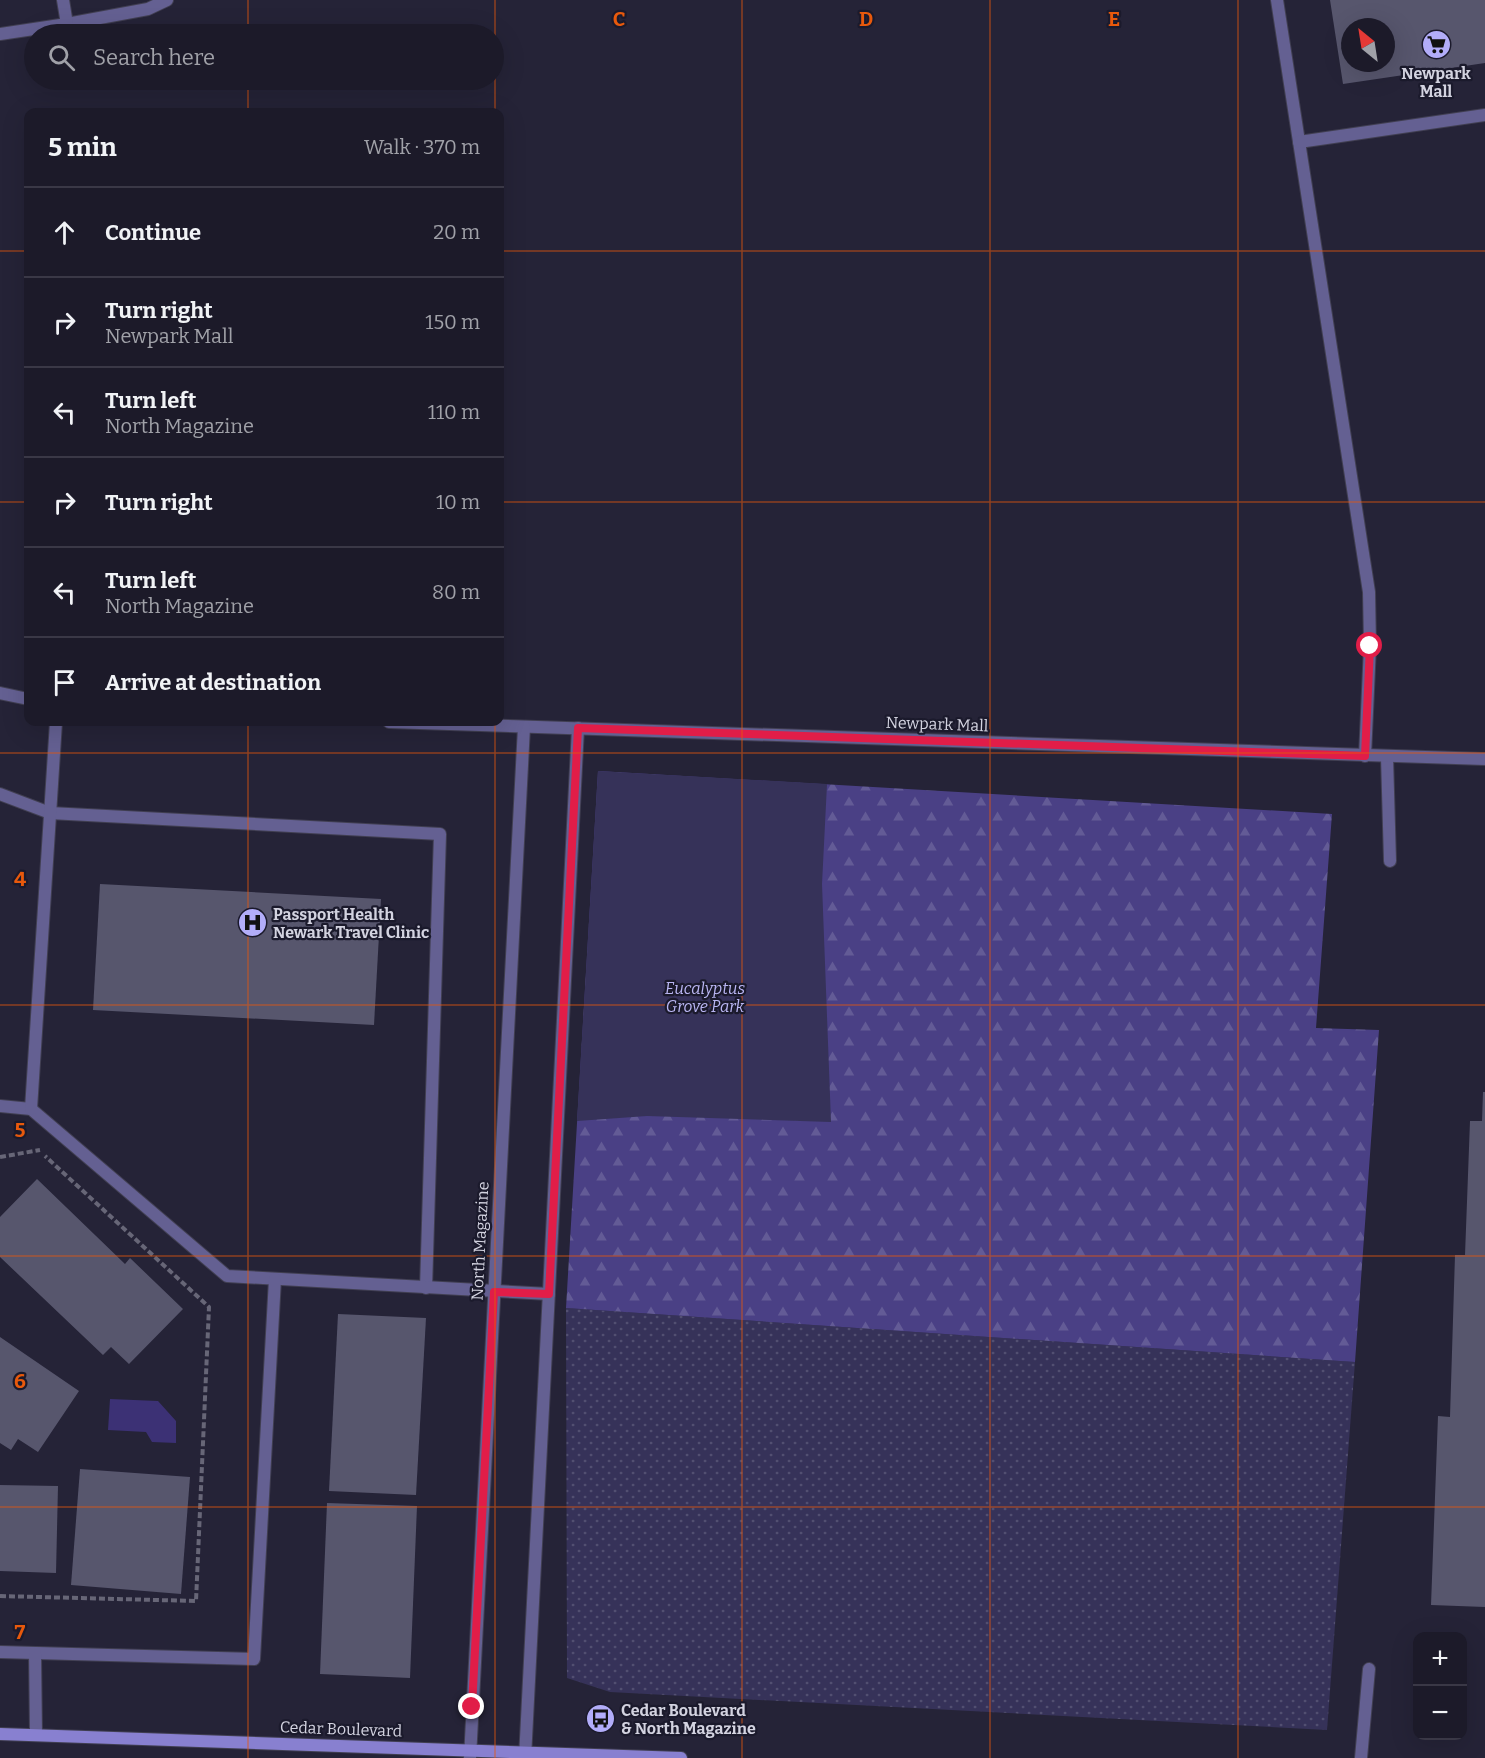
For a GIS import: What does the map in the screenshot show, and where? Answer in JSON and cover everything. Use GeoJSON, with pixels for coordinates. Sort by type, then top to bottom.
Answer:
{"type":"FeatureCollection","features":[{"type":"Feature","properties":{"kind":"main road","name":"Cedar Boulevard"},"geometry":{"type":"LineString","coordinates":[[0,1734],[470,1754],[681,1758]]}},
{"type":"Feature","properties":{"kind":"street"},"geometry":{"type":"LineString","coordinates":[[63,0],[68,24],[148,9],[167,0]]}},
{"type":"Feature","properties":{"kind":"street"},"geometry":{"type":"LineString","coordinates":[[1277,0],[1369,592],[1370,646],[1365,756]]}},
{"type":"Feature","properties":{"kind":"street"},"geometry":{"type":"LineString","coordinates":[[0,34],[24,30]]}},
{"type":"Feature","properties":{"kind":"street"},"geometry":{"type":"LineString","coordinates":[[1299,142],[1485,115]]}},
{"type":"Feature","properties":{"kind":"street"},"geometry":{"type":"LineString","coordinates":[[0,693],[24,698]]}},
{"type":"Feature","properties":{"kind":"street","name":"Newpark Mall"},"geometry":{"type":"LineString","coordinates":[[504,725],[1485,759]]}},
{"type":"Feature","properties":{"kind":"street"},"geometry":{"type":"LineString","coordinates":[[31,1109],[56,726]]}},
{"type":"Feature","properties":{"kind":"street","name":"North Magazine"},"geometry":{"type":"LineString","coordinates":[[470,1754],[524,726]]}},
{"type":"Feature","properties":{"kind":"street"},"geometry":{"type":"LineString","coordinates":[[525,1755],[578,728]]}},
{"type":"Feature","properties":{"kind":"street"},"geometry":{"type":"LineString","coordinates":[[1387,757],[1390,861]]}},
{"type":"Feature","properties":{"kind":"street"},"geometry":{"type":"LineString","coordinates":[[0,794],[50,813],[440,834],[426,1288]]}},
{"type":"Feature","properties":{"kind":"street"},"geometry":{"type":"LineString","coordinates":[[0,1106],[31,1109],[227,1276],[549,1294]]}},
{"type":"Feature","properties":{"kind":"street"},"geometry":{"type":"LineString","coordinates":[[0,1652],[254,1659],[275,1279]]}},
{"type":"Feature","properties":{"kind":"street"},"geometry":{"type":"LineString","coordinates":[[35,1653],[36,1735]]}},
{"type":"Feature","properties":{"kind":"street"},"geometry":{"type":"LineString","coordinates":[[1361,1758],[1370,1669]]}},
{"type":"Feature","properties":{"kind":"path"},"geometry":{"type":"LineString","coordinates":[[0,1157],[39,1149],[170,1273],[209,1306],[196,1601],[0,1596]]}},
{"type":"Feature","properties":{"kind":"green space"},"geometry":{"type":"Polygon","coordinates":[[[598,771],[1332,814],[1316,1028],[1379,1030],[1355,1362],[566,1308],[598,771]]]}},
{"type":"Feature","properties":{"kind":"green space","name":"Eucalyptus Grove Park"},"geometry":{"type":"Polygon","coordinates":[[[598,771],[827,784],[822,884],[831,1122],[647,1116],[577,1121],[598,771]]]}},
{"type":"Feature","properties":{"kind":"green space"},"geometry":{"type":"Polygon","coordinates":[[[566,1308],[1355,1362],[1327,1730],[610,1692],[567,1678],[566,1308]]]}},
{"type":"Feature","properties":{"kind":"shaded area"},"geometry":{"type":"Polygon","coordinates":[[[110,1399],[158,1401],[176,1421],[176,1443],[152,1442],[146,1432],[108,1430],[110,1399]]]}},
{"type":"Feature","properties":{"kind":"building","name":"Newpark Mall"},"geometry":{"type":"Polygon","coordinates":[[[1330,0],[1485,0],[1485,63],[1343,84],[1341,72],[1395,72],[1395,18],[1341,18],[1341,71],[1330,0]]]}},
{"type":"Feature","properties":{"kind":"building"},"geometry":{"type":"Polygon","coordinates":[[[100,884],[381,899],[374,1025],[93,1010],[100,884]]]}},
{"type":"Feature","properties":{"kind":"building"},"geometry":{"type":"Polygon","coordinates":[[[1483,1092],[1485,1092],[1485,1607],[1431,1605],[1438,1416],[1450,1417],[1455,1255],[1465,1255],[1470,1121],[1482,1121],[1483,1092]]]}},
{"type":"Feature","properties":{"kind":"building"},"geometry":{"type":"Polygon","coordinates":[[[37,1179],[125,1264],[130,1258],[183,1309],[129,1364],[111,1347],[103,1355],[0,1257],[0,1217],[37,1179]]]}},
{"type":"Feature","properties":{"kind":"building"},"geometry":{"type":"Polygon","coordinates":[[[338,1314],[426,1318],[416,1495],[329,1491],[338,1314]]]}},
{"type":"Feature","properties":{"kind":"building"},"geometry":{"type":"Polygon","coordinates":[[[0,1337],[79,1391],[38,1452],[18,1439],[11,1450],[0,1443],[0,1337]]]}},
{"type":"Feature","properties":{"kind":"building"},"geometry":{"type":"Polygon","coordinates":[[[80,1469],[190,1477],[181,1594],[71,1585],[80,1469]]]}},
{"type":"Feature","properties":{"kind":"building"},"geometry":{"type":"Polygon","coordinates":[[[0,1485],[58,1486],[56,1573],[0,1571],[0,1485]]]}},
{"type":"Feature","properties":{"kind":"building"},"geometry":{"type":"Polygon","coordinates":[[[327,1503],[417,1506],[410,1678],[320,1674],[327,1503]]]}},
{"type":"Feature","properties":{"kind":"place","name":"Newpark Mall"},"geometry":{"type":"Point","coordinates":[1436,45]}},
{"type":"Feature","properties":{"kind":"place","name":"Passport Health Newark Travel Clinic"},"geometry":{"type":"Point","coordinates":[252,923]}},
{"type":"Feature","properties":{"kind":"place","name":"Cedar Boulevard & North Magazine"},"geometry":{"type":"Point","coordinates":[600,1719]}},
{"type":"Feature","properties":{"kind":"route"},"geometry":{"type":"LineString","coordinates":[[472,1707],[494,1292],[549,1294],[578,728],[1365,756],[1370,646]]}}]}
